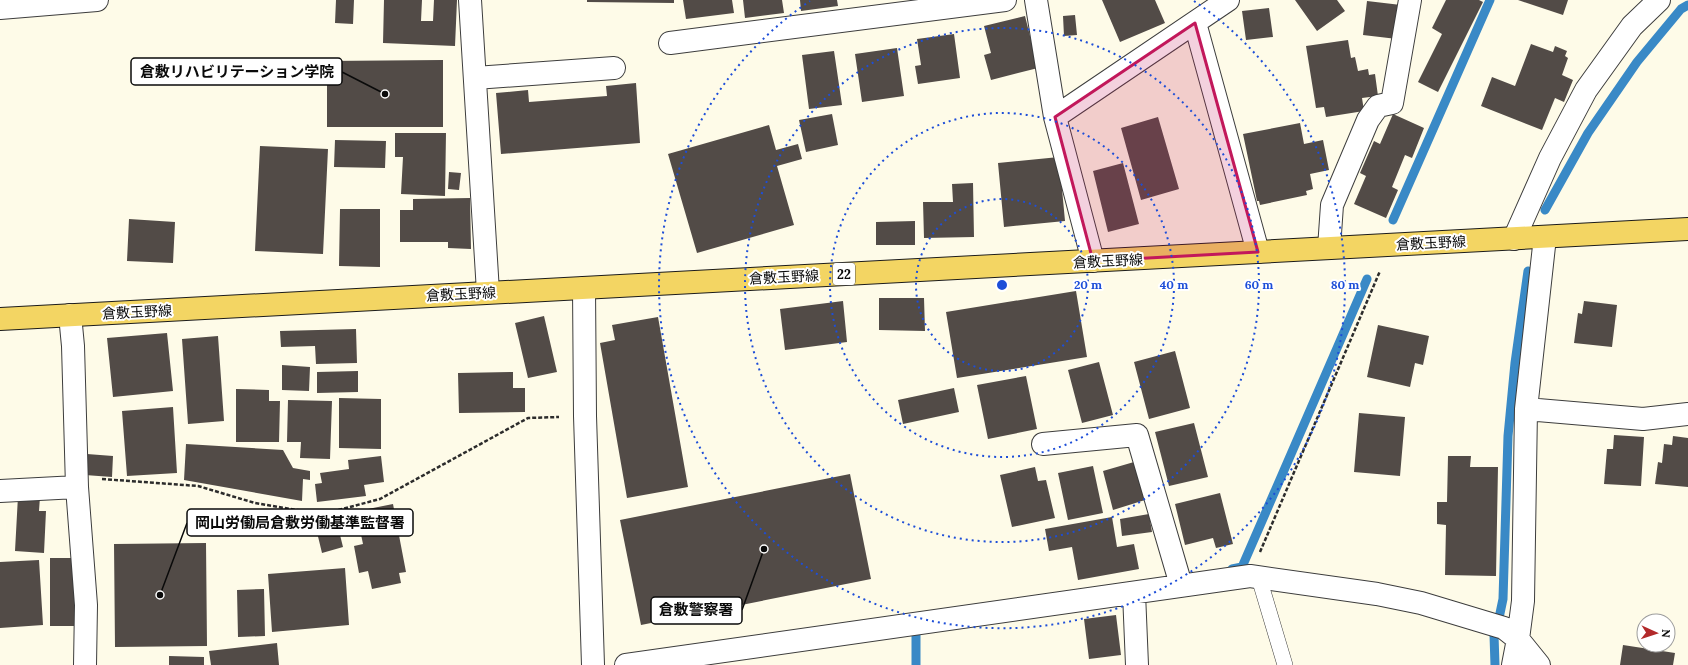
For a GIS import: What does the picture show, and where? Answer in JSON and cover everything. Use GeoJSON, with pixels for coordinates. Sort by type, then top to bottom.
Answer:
{"type":"FeatureCollection","features":[{"type":"Feature","properties":{"kind":"main road","name":"倉敷玉野線"},"geometry":{"type":"LineString","coordinates":[[0,319],[1688,229]]}},
{"type":"Feature","properties":{"kind":"street"},"geometry":{"type":"LineString","coordinates":[[0,8],[93,0]]}},
{"type":"Feature","properties":{"kind":"street"},"geometry":{"type":"LineString","coordinates":[[470,0],[488,292]]}},
{"type":"Feature","properties":{"kind":"street"},"geometry":{"type":"LineString","coordinates":[[670,43],[1005,0]]}},
{"type":"Feature","properties":{"kind":"street"},"geometry":{"type":"LineString","coordinates":[[1036,0],[1055,117],[1093,261]]}},
{"type":"Feature","properties":{"kind":"street"},"geometry":{"type":"LineString","coordinates":[[1055,117],[1228,0]]}},
{"type":"Feature","properties":{"kind":"street"},"geometry":{"type":"LineString","coordinates":[[1329,248],[1332,205],[1368,120],[1378,106],[1392,103],[1410,0]]}},
{"type":"Feature","properties":{"kind":"street"},"geometry":{"type":"LineString","coordinates":[[1514,239],[1550,158],[1586,90],[1632,26],[1659,0]]}},
{"type":"Feature","properties":{"kind":"street"},"geometry":{"type":"LineString","coordinates":[[1195,23],[1258,252]]}},
{"type":"Feature","properties":{"kind":"street"},"geometry":{"type":"LineString","coordinates":[[475,78],[614,68]]}},
{"type":"Feature","properties":{"kind":"street"},"geometry":{"type":"LineString","coordinates":[[1513,665],[1504,630],[1523,601],[1526,409],[1546,237]]}},
{"type":"Feature","properties":{"kind":"street"},"geometry":{"type":"LineString","coordinates":[[584,288],[585,416],[593,665]]}},
{"type":"Feature","properties":{"kind":"street"},"geometry":{"type":"LineString","coordinates":[[70,315],[73,346],[76,482],[86,605],[85,665]]}},
{"type":"Feature","properties":{"kind":"street"},"geometry":{"type":"LineString","coordinates":[[1526,409],[1643,419],[1688,414]]}},
{"type":"Feature","properties":{"kind":"street"},"geometry":{"type":"LineString","coordinates":[[1044,444],[1137,435],[1180,578]]}},
{"type":"Feature","properties":{"kind":"street"},"geometry":{"type":"LineString","coordinates":[[0,491],[76,482]]}},
{"type":"Feature","properties":{"kind":"street"},"geometry":{"type":"LineString","coordinates":[[626,665],[1099,596],[1134,593],[1180,578],[1255,577],[1317,584],[1421,603],[1504,630],[1539,665]]}},
{"type":"Feature","properties":{"kind":"street"},"geometry":{"type":"LineString","coordinates":[[1134,593],[1137,665]]}},
{"type":"Feature","properties":{"kind":"lane"},"geometry":{"type":"LineString","coordinates":[[1255,577],[1285,665]]}},
{"type":"Feature","properties":{"kind":"path"},"geometry":{"type":"LineString","coordinates":[[1255,577],[1380,274],[1387,245]]}},
{"type":"Feature","properties":{"kind":"path"},"geometry":{"type":"LineString","coordinates":[[76,482],[198,486],[255,503],[296,510],[332,512],[380,499],[528,418],[585,416]]}},
{"type":"Feature","properties":{"kind":"highlighted area"},"geometry":{"type":"Polygon","coordinates":[[[1195,23],[1258,252],[1093,261],[1055,117],[1195,23]]]}},
{"type":"Feature","properties":{"kind":"building"},"geometry":{"type":"Polygon","coordinates":[[[336,0],[354,0],[353,24],[335,23],[336,0]]]}},
{"type":"Feature","properties":{"kind":"building"},"geometry":{"type":"Polygon","coordinates":[[[384,0],[422,0],[421,21],[433,21],[434,0],[457,0],[455,46],[383,43],[384,0]]]}},
{"type":"Feature","properties":{"kind":"building"},"geometry":{"type":"Polygon","coordinates":[[[587,0],[674,0],[674,3],[587,2],[587,0]]]}},
{"type":"Feature","properties":{"kind":"building"},"geometry":{"type":"Polygon","coordinates":[[[683,0],[732,0],[734,13],[686,19],[683,0]]]}},
{"type":"Feature","properties":{"kind":"building"},"geometry":{"type":"Polygon","coordinates":[[[743,0],[782,0],[784,13],[745,18],[743,0]]]}},
{"type":"Feature","properties":{"kind":"building"},"geometry":{"type":"Polygon","coordinates":[[[800,0],[837,0],[838,6],[801,11],[800,0]]]}},
{"type":"Feature","properties":{"kind":"building"},"geometry":{"type":"Polygon","coordinates":[[[1102,0],[1155,0],[1165,23],[1120,42],[1102,0]]]}},
{"type":"Feature","properties":{"kind":"building"},"geometry":{"type":"Polygon","coordinates":[[[1295,0],[1337,0],[1345,11],[1317,31],[1295,0]]]}},
{"type":"Feature","properties":{"kind":"building"},"geometry":{"type":"Polygon","coordinates":[[[1446,0],[1479,0],[1483,2],[1438,92],[1418,82],[1442,34],[1432,28],[1446,0]]]}},
{"type":"Feature","properties":{"kind":"building"},"geometry":{"type":"Polygon","coordinates":[[[1518,0],[1568,0],[1563,15],[1518,0]]]}},
{"type":"Feature","properties":{"kind":"building"},"geometry":{"type":"Polygon","coordinates":[[[1367,1],[1401,5],[1397,39],[1363,35],[1367,1]]]}},
{"type":"Feature","properties":{"kind":"building"},"geometry":{"type":"Polygon","coordinates":[[[1269,8],[1273,37],[1246,40],[1242,11],[1269,8]]]}},
{"type":"Feature","properties":{"kind":"building"},"geometry":{"type":"Polygon","coordinates":[[[1075,15],[1077,35],[1064,36],[1063,16],[1075,15]]]}},
{"type":"Feature","properties":{"kind":"building"},"geometry":{"type":"Polygon","coordinates":[[[1025,16],[1038,68],[991,80],[984,55],[991,53],[984,26],[1025,16]]]}},
{"type":"Feature","properties":{"kind":"building"},"geometry":{"type":"Polygon","coordinates":[[[954,34],[960,78],[918,84],[915,66],[921,65],[917,39],[954,34]]]}},
{"type":"Feature","properties":{"kind":"building"},"geometry":{"type":"Polygon","coordinates":[[[1348,40],[1351,58],[1355,57],[1358,71],[1368,69],[1369,75],[1375,74],[1378,96],[1362,98],[1364,111],[1326,117],[1324,107],[1316,108],[1306,46],[1348,40]]]}},
{"type":"Feature","properties":{"kind":"building"},"geometry":{"type":"Polygon","coordinates":[[[1531,44],[1553,52],[1555,46],[1567,51],[1565,56],[1568,58],[1562,75],[1573,80],[1564,102],[1555,98],[1542,130],[1481,106],[1492,77],[1515,86],[1531,44]]]}},
{"type":"Feature","properties":{"kind":"building"},"geometry":{"type":"Polygon","coordinates":[[[897,48],[904,96],[862,102],[855,54],[897,48]]]}},
{"type":"Feature","properties":{"kind":"building"},"geometry":{"type":"Polygon","coordinates":[[[834,51],[842,105],[809,109],[802,55],[834,51]]]}},
{"type":"Feature","properties":{"kind":"building"},"geometry":{"type":"Polygon","coordinates":[[[443,60],[443,127],[327,127],[327,61],[443,60]]]}},
{"type":"Feature","properties":{"kind":"building"},"geometry":{"type":"Polygon","coordinates":[[[636,83],[640,143],[501,154],[496,93],[528,90],[529,102],[607,96],[606,86],[636,83]]]}},
{"type":"Feature","properties":{"kind":"building"},"geometry":{"type":"Polygon","coordinates":[[[832,114],[838,145],[806,152],[799,120],[832,114]]]}},
{"type":"Feature","properties":{"kind":"building"},"geometry":{"type":"Polygon","coordinates":[[[1393,114],[1424,128],[1412,158],[1405,155],[1392,187],[1398,190],[1386,218],[1354,204],[1366,176],[1360,173],[1374,141],[1380,144],[1393,114]]]}},
{"type":"Feature","properties":{"kind":"building"},"geometry":{"type":"Polygon","coordinates":[[[1158,117],[1179,189],[1141,200],[1121,128],[1158,117]]]}},
{"type":"Feature","properties":{"kind":"building"},"geometry":{"type":"Polygon","coordinates":[[[1300,123],[1304,144],[1323,140],[1329,170],[1310,174],[1313,189],[1306,191],[1307,195],[1260,205],[1259,201],[1257,201],[1243,134],[1300,123]]]}},
{"type":"Feature","properties":{"kind":"building"},"geometry":{"type":"Polygon","coordinates":[[[769,125],[776,150],[798,144],[802,159],[777,166],[794,225],[697,253],[668,154],[769,125]]]}},
{"type":"Feature","properties":{"kind":"building"},"geometry":{"type":"Polygon","coordinates":[[[395,133],[446,133],[445,196],[401,194],[403,157],[395,157],[395,133]]]}},
{"type":"Feature","properties":{"kind":"building"},"geometry":{"type":"Polygon","coordinates":[[[335,140],[386,141],[385,168],[334,167],[335,140]]]}},
{"type":"Feature","properties":{"kind":"building"},"geometry":{"type":"Polygon","coordinates":[[[260,146],[328,149],[323,254],[255,251],[260,146]]]}},
{"type":"Feature","properties":{"kind":"building"},"geometry":{"type":"Polygon","coordinates":[[[1059,157],[1065,221],[1004,227],[998,163],[1059,157]]]}},
{"type":"Feature","properties":{"kind":"building"},"geometry":{"type":"Polygon","coordinates":[[[1123,163],[1139,224],[1108,232],[1093,171],[1123,163]]]}},
{"type":"Feature","properties":{"kind":"building"},"geometry":{"type":"Polygon","coordinates":[[[449,172],[461,173],[459,190],[448,189],[449,172]]]}},
{"type":"Feature","properties":{"kind":"building"},"geometry":{"type":"Polygon","coordinates":[[[973,183],[974,237],[924,238],[923,202],[953,202],[952,184],[973,183]]]}},
{"type":"Feature","properties":{"kind":"building"},"geometry":{"type":"Polygon","coordinates":[[[470,198],[471,249],[448,248],[448,242],[400,242],[400,210],[413,210],[413,199],[470,198]]]}},
{"type":"Feature","properties":{"kind":"building"},"geometry":{"type":"Polygon","coordinates":[[[340,209],[380,209],[380,267],[339,266],[340,209]]]}},
{"type":"Feature","properties":{"kind":"building"},"geometry":{"type":"Polygon","coordinates":[[[129,219],[175,222],[173,263],[127,261],[129,219]]]}},
{"type":"Feature","properties":{"kind":"building"},"geometry":{"type":"Polygon","coordinates":[[[915,221],[915,245],[876,245],[876,222],[915,221]]]}},
{"type":"Feature","properties":{"kind":"building"},"geometry":{"type":"Polygon","coordinates":[[[1076,291],[1087,357],[957,378],[946,312],[1076,291]]]}},
{"type":"Feature","properties":{"kind":"building"},"geometry":{"type":"Polygon","coordinates":[[[879,298],[924,298],[925,331],[879,330],[879,298]]]}},
{"type":"Feature","properties":{"kind":"building"},"geometry":{"type":"Polygon","coordinates":[[[843,301],[847,342],[785,350],[780,309],[843,301]]]}},
{"type":"Feature","properties":{"kind":"building"},"geometry":{"type":"Polygon","coordinates":[[[1584,301],[1617,305],[1612,347],[1574,343],[1578,313],[1582,314],[1584,301]]]}},
{"type":"Feature","properties":{"kind":"building"},"geometry":{"type":"Polygon","coordinates":[[[544,316],[557,372],[528,378],[515,323],[544,316]]]}},
{"type":"Feature","properties":{"kind":"building"},"geometry":{"type":"Polygon","coordinates":[[[658,317],[688,487],[627,498],[600,343],[615,340],[612,325],[658,317]]]}},
{"type":"Feature","properties":{"kind":"building"},"geometry":{"type":"Polygon","coordinates":[[[1378,325],[1429,336],[1423,365],[1415,363],[1410,387],[1367,377],[1378,325]]]}},
{"type":"Feature","properties":{"kind":"building"},"geometry":{"type":"Polygon","coordinates":[[[356,329],[357,363],[316,364],[315,346],[281,347],[280,331],[356,329]]]}},
{"type":"Feature","properties":{"kind":"building"},"geometry":{"type":"Polygon","coordinates":[[[167,333],[173,391],[113,397],[107,338],[167,333]]]}},
{"type":"Feature","properties":{"kind":"building"},"geometry":{"type":"Polygon","coordinates":[[[218,336],[224,421],[188,424],[182,339],[218,336]]]}},
{"type":"Feature","properties":{"kind":"building"},"geometry":{"type":"Polygon","coordinates":[[[1175,351],[1190,408],[1149,419],[1134,362],[1175,351]]]}},
{"type":"Feature","properties":{"kind":"building"},"geometry":{"type":"Polygon","coordinates":[[[1099,362],[1113,415],[1082,423],[1068,370],[1099,362]]]}},
{"type":"Feature","properties":{"kind":"building"},"geometry":{"type":"Polygon","coordinates":[[[282,365],[310,367],[309,391],[282,390],[282,365]]]}},
{"type":"Feature","properties":{"kind":"building"},"geometry":{"type":"Polygon","coordinates":[[[358,371],[358,392],[317,393],[317,372],[358,371]]]}},
{"type":"Feature","properties":{"kind":"building"},"geometry":{"type":"Polygon","coordinates":[[[513,372],[513,388],[525,388],[525,412],[459,413],[458,373],[513,372]]]}},
{"type":"Feature","properties":{"kind":"building"},"geometry":{"type":"Polygon","coordinates":[[[1026,376],[1037,429],[988,439],[977,385],[1026,376]]]}},
{"type":"Feature","properties":{"kind":"building"},"geometry":{"type":"Polygon","coordinates":[[[954,388],[959,412],[903,424],[898,400],[954,388]]]}},
{"type":"Feature","properties":{"kind":"building"},"geometry":{"type":"Polygon","coordinates":[[[236,389],[269,390],[269,401],[280,401],[279,442],[236,442],[236,389]]]}},
{"type":"Feature","properties":{"kind":"building"},"geometry":{"type":"Polygon","coordinates":[[[339,398],[381,399],[381,449],[339,448],[339,398]]]}},
{"type":"Feature","properties":{"kind":"building"},"geometry":{"type":"Polygon","coordinates":[[[288,400],[332,401],[330,459],[300,458],[301,442],[287,442],[288,400]]]}},
{"type":"Feature","properties":{"kind":"building"},"geometry":{"type":"Polygon","coordinates":[[[173,407],[177,473],[127,476],[122,411],[173,407]]]}},
{"type":"Feature","properties":{"kind":"building"},"geometry":{"type":"Polygon","coordinates":[[[1359,413],[1405,417],[1400,476],[1354,472],[1359,413]]]}},
{"type":"Feature","properties":{"kind":"building"},"geometry":{"type":"Polygon","coordinates":[[[1194,423],[1208,477],[1169,486],[1155,432],[1194,423]]]}},
{"type":"Feature","properties":{"kind":"building"},"geometry":{"type":"Polygon","coordinates":[[[1614,435],[1644,437],[1641,486],[1604,484],[1607,449],[1613,449],[1614,435]]]}},
{"type":"Feature","properties":{"kind":"building"},"geometry":{"type":"Polygon","coordinates":[[[1673,436],[1688,438],[1688,487],[1655,484],[1658,462],[1662,463],[1664,444],[1672,445],[1673,436]]]}},
{"type":"Feature","properties":{"kind":"building"},"geometry":{"type":"Polygon","coordinates":[[[186,444],[283,450],[293,468],[310,471],[310,480],[303,479],[302,501],[184,480],[186,444]]]}},
{"type":"Feature","properties":{"kind":"building"},"geometry":{"type":"Polygon","coordinates":[[[87,454],[113,456],[112,477],[85,475],[87,454]]]}},
{"type":"Feature","properties":{"kind":"building"},"geometry":{"type":"Polygon","coordinates":[[[381,456],[384,482],[364,485],[366,496],[317,502],[315,484],[322,483],[320,473],[349,469],[348,460],[381,456]]]}},
{"type":"Feature","properties":{"kind":"building"},"geometry":{"type":"Polygon","coordinates":[[[1448,456],[1471,456],[1470,467],[1498,467],[1496,576],[1445,575],[1446,525],[1437,524],[1437,502],[1447,502],[1448,456]]]}},
{"type":"Feature","properties":{"kind":"building"},"geometry":{"type":"Polygon","coordinates":[[[1134,462],[1145,500],[1113,510],[1103,471],[1134,462]]]}},
{"type":"Feature","properties":{"kind":"building"},"geometry":{"type":"Polygon","coordinates":[[[1093,466],[1103,513],[1068,520],[1058,473],[1093,466]]]}},
{"type":"Feature","properties":{"kind":"building"},"geometry":{"type":"Polygon","coordinates":[[[1035,467],[1038,481],[1046,480],[1055,518],[1012,527],[1000,475],[1035,467]]]}},
{"type":"Feature","properties":{"kind":"building"},"geometry":{"type":"Polygon","coordinates":[[[850,474],[871,579],[641,625],[620,520],[850,474]]]}},
{"type":"Feature","properties":{"kind":"building"},"geometry":{"type":"Polygon","coordinates":[[[1220,493],[1233,544],[1216,548],[1213,538],[1185,545],[1175,504],[1220,493]]]}},
{"type":"Feature","properties":{"kind":"building"},"geometry":{"type":"Polygon","coordinates":[[[18,496],[40,497],[39,511],[46,511],[44,553],[15,551],[18,496]]]}},
{"type":"Feature","properties":{"kind":"building"},"geometry":{"type":"Polygon","coordinates":[[[393,504],[406,572],[399,573],[401,583],[372,589],[368,571],[359,573],[354,546],[363,544],[359,525],[370,523],[368,509],[393,504]]]}},
{"type":"Feature","properties":{"kind":"building"},"geometry":{"type":"Polygon","coordinates":[[[349,514],[353,528],[339,531],[343,547],[322,553],[315,524],[349,514]]]}},
{"type":"Feature","properties":{"kind":"building"},"geometry":{"type":"Polygon","coordinates":[[[1149,514],[1152,532],[1122,536],[1120,519],[1149,514]]]}},
{"type":"Feature","properties":{"kind":"building"},"geometry":{"type":"Polygon","coordinates":[[[1112,517],[1117,547],[1134,544],[1139,569],[1078,580],[1072,547],[1049,551],[1045,529],[1112,517]]]}},
{"type":"Feature","properties":{"kind":"building"},"geometry":{"type":"Polygon","coordinates":[[[206,543],[207,646],[115,647],[114,544],[206,543]]]}},
{"type":"Feature","properties":{"kind":"building"},"geometry":{"type":"Polygon","coordinates":[[[50,558],[75,558],[75,626],[50,626],[50,558]]]}},
{"type":"Feature","properties":{"kind":"building"},"geometry":{"type":"Polygon","coordinates":[[[39,560],[43,625],[0,628],[0,562],[39,560]]]}},
{"type":"Feature","properties":{"kind":"building"},"geometry":{"type":"Polygon","coordinates":[[[345,568],[349,625],[272,632],[268,574],[345,568]]]}},
{"type":"Feature","properties":{"kind":"building"},"geometry":{"type":"Polygon","coordinates":[[[264,589],[265,636],[238,637],[237,590],[264,589]]]}},
{"type":"Feature","properties":{"kind":"building"},"geometry":{"type":"Polygon","coordinates":[[[1116,615],[1121,655],[1089,659],[1084,619],[1116,615]]]}},
{"type":"Feature","properties":{"kind":"building"},"geometry":{"type":"Polygon","coordinates":[[[277,643],[279,665],[211,665],[209,651],[277,643]]]}},
{"type":"Feature","properties":{"kind":"building"},"geometry":{"type":"Polygon","coordinates":[[[1623,645],[1636,647],[1636,653],[1675,653],[1673,665],[1620,665],[1623,645]]]}},
{"type":"Feature","properties":{"kind":"building"},"geometry":{"type":"Polygon","coordinates":[[[169,656],[204,657],[204,665],[169,665],[169,656]]]}},
{"type":"Feature","properties":{"kind":"waterway"},"geometry":{"type":"LineString","coordinates":[[1393,220],[1490,0]]}},
{"type":"Feature","properties":{"kind":"waterway"},"geometry":{"type":"LineString","coordinates":[[1545,210],[1588,133],[1637,62],[1681,9],[1688,5]]}},
{"type":"Feature","properties":{"kind":"waterway"},"geometry":{"type":"LineString","coordinates":[[1495,665],[1494,635],[1503,599],[1508,436],[1515,363],[1528,271]]}},
{"type":"Feature","properties":{"kind":"waterway"},"geometry":{"type":"LineString","coordinates":[[1232,569],[1242,567],[1367,279]]}},
{"type":"Feature","properties":{"kind":"waterway"},"geometry":{"type":"LineString","coordinates":[[916,634],[916,665]]}},
{"type":"Feature","properties":{"kind":"place","name":"倉敷リハビリテーション学院"},"geometry":{"type":"Point","coordinates":[385,94]}},
{"type":"Feature","properties":{"kind":"place","name":"倉敷警察署"},"geometry":{"type":"Point","coordinates":[764,549]}},
{"type":"Feature","properties":{"kind":"place","name":"岡山労働局倉敷労働基準監督署"},"geometry":{"type":"Point","coordinates":[160,595]}}]}
